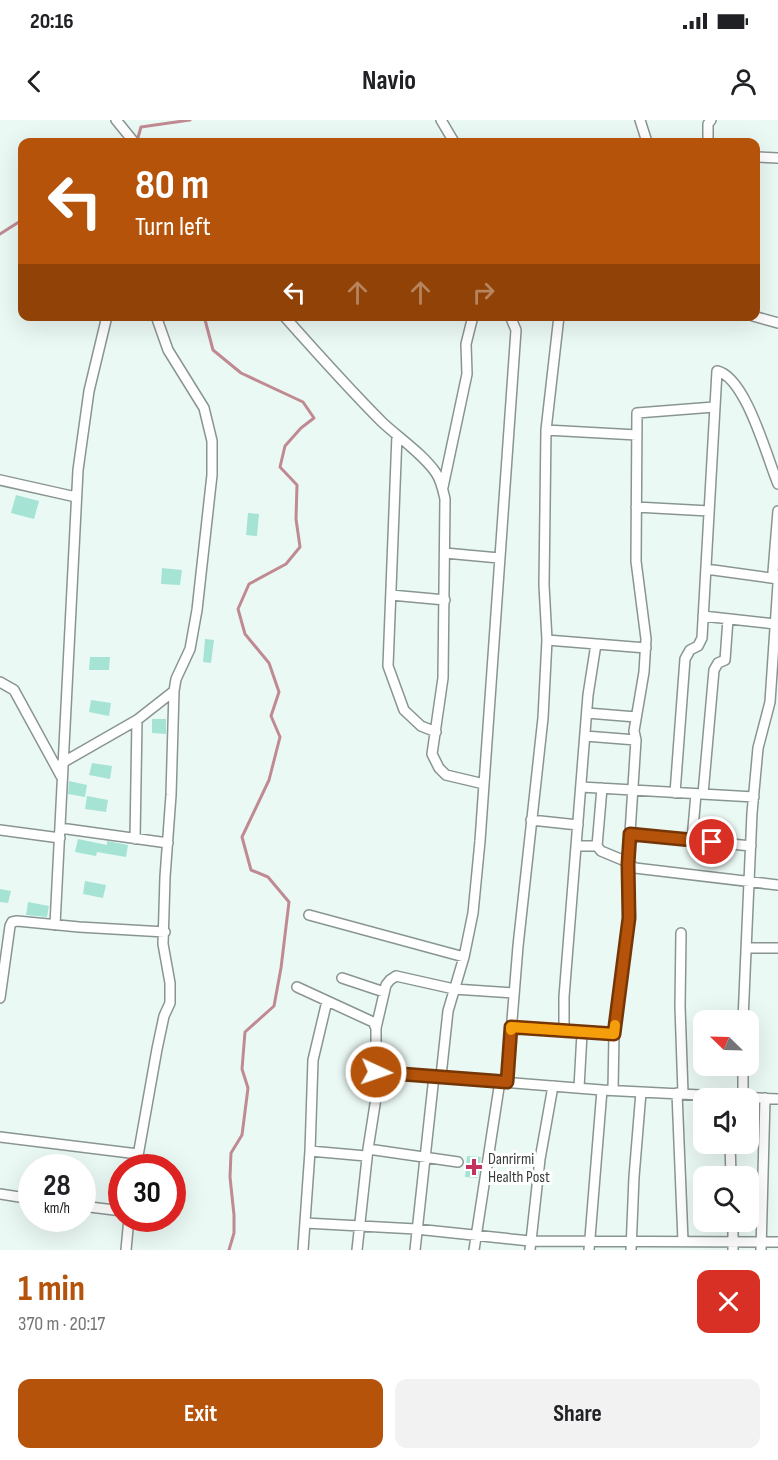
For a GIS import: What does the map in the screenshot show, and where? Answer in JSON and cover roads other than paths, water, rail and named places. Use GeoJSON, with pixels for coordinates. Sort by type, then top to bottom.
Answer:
{"type":"FeatureCollection","features":[{"type":"Feature","properties":{"kind":"street"},"geometry":{"type":"LineString","coordinates":[[116,120],[131,138]]}},
{"type":"Feature","properties":{"kind":"street"},"geometry":{"type":"LineString","coordinates":[[441,120],[452,138]]}},
{"type":"Feature","properties":{"kind":"street"},"geometry":{"type":"LineString","coordinates":[[640,120],[646,138]]}},
{"type":"Feature","properties":{"kind":"street"},"geometry":{"type":"LineString","coordinates":[[708,138],[708,124],[711,120]]}},
{"type":"Feature","properties":{"kind":"street"},"geometry":{"type":"LineString","coordinates":[[760,157],[778,158]]}},
{"type":"Feature","properties":{"kind":"street"},"geometry":{"type":"LineString","coordinates":[[760,318],[778,323]]}},
{"type":"Feature","properties":{"kind":"street"},"geometry":{"type":"LineString","coordinates":[[55,925],[78,470],[89,392],[106,321]]}},
{"type":"Feature","properties":{"kind":"street"},"geometry":{"type":"LineString","coordinates":[[0,1137],[138,1154],[157,1049],[164,1016],[170,1003],[170,983],[164,959],[164,904],[171,795],[174,691],[176,679],[190,649],[197,610],[212,475],[212,441],[204,408],[168,350],[158,321]]}},
{"type":"Feature","properties":{"kind":"street"},"geometry":{"type":"LineString","coordinates":[[288,321],[325,363],[430,465],[443,487],[445,499],[443,678],[432,754],[439,768],[446,775],[484,784]]}},
{"type":"Feature","properties":{"kind":"street"},"geometry":{"type":"LineString","coordinates":[[443,487],[467,374],[466,344],[472,321]]}},
{"type":"Feature","properties":{"kind":"street"},"geometry":{"type":"LineString","coordinates":[[415,1250],[425,1157],[448,1011],[464,957],[473,913],[516,330],[512,321]]}},
{"type":"Feature","properties":{"kind":"street"},"geometry":{"type":"LineString","coordinates":[[474,1250],[474,1236],[504,1081],[543,718],[547,640],[544,585],[546,430],[558,321]]}},
{"type":"Feature","properties":{"kind":"street"},"geometry":{"type":"LineString","coordinates":[[675,793],[685,659],[690,650],[701,642],[716,373],[720,371],[741,392],[749,406],[778,484]]}},
{"type":"Feature","properties":{"kind":"street"},"geometry":{"type":"LineString","coordinates":[[613,1090],[614,1034],[629,918],[628,864],[636,740],[634,731],[644,672],[646,639],[636,561],[638,412],[714,407]]}},
{"type":"Feature","properties":{"kind":"street"},"geometry":{"type":"LineString","coordinates":[[546,430],[637,435]]}},
{"type":"Feature","properties":{"kind":"street"},"geometry":{"type":"LineString","coordinates":[[397,435],[388,666],[404,710],[421,726],[436,732]]}},
{"type":"Feature","properties":{"kind":"street"},"geometry":{"type":"LineString","coordinates":[[0,480],[76,497]]}},
{"type":"Feature","properties":{"kind":"street"},"geometry":{"type":"LineString","coordinates":[[636,507],[709,512]]}},
{"type":"Feature","properties":{"kind":"street"},"geometry":{"type":"LineString","coordinates":[[778,511],[773,572],[778,578]]}},
{"type":"Feature","properties":{"kind":"street"},"geometry":{"type":"LineString","coordinates":[[445,553],[499,558]]}},
{"type":"Feature","properties":{"kind":"street"},"geometry":{"type":"LineString","coordinates":[[706,568],[778,578]]}},
{"type":"Feature","properties":{"kind":"street"},"geometry":{"type":"LineString","coordinates":[[743,1010],[754,797],[758,748],[770,702],[778,584]]}},
{"type":"Feature","properties":{"kind":"street"},"geometry":{"type":"LineString","coordinates":[[391,595],[444,600]]}},
{"type":"Feature","properties":{"kind":"street"},"geometry":{"type":"LineString","coordinates":[[703,616],[775,624]]}},
{"type":"Feature","properties":{"kind":"street"},"geometry":{"type":"LineString","coordinates":[[692,840],[714,670],[718,663],[725,660],[728,619]]}},
{"type":"Feature","properties":{"kind":"street"},"geometry":{"type":"LineString","coordinates":[[547,640],[645,648]]}},
{"type":"Feature","properties":{"kind":"street"},"geometry":{"type":"LineString","coordinates":[[564,1032],[564,997],[585,736],[596,644]]}},
{"type":"Feature","properties":{"kind":"street"},"geometry":{"type":"LineString","coordinates":[[0,683],[14,690],[62,778]]}},
{"type":"Feature","properties":{"kind":"street"},"geometry":{"type":"LineString","coordinates":[[62,763],[137,720],[174,691]]}},
{"type":"Feature","properties":{"kind":"street"},"geometry":{"type":"LineString","coordinates":[[587,713],[636,717]]}},
{"type":"Feature","properties":{"kind":"street"},"geometry":{"type":"LineString","coordinates":[[135,839],[137,720]]}},
{"type":"Feature","properties":{"kind":"street"},"geometry":{"type":"LineString","coordinates":[[585,736],[636,740]]}},
{"type":"Feature","properties":{"kind":"street"},"geometry":{"type":"LineString","coordinates":[[581,787],[754,797]]}},
{"type":"Feature","properties":{"kind":"street"},"geometry":{"type":"LineString","coordinates":[[602,788],[597,846],[601,851],[635,868],[778,885]]}},
{"type":"Feature","properties":{"kind":"street"},"geometry":{"type":"LineString","coordinates":[[531,819],[578,825]]}},
{"type":"Feature","properties":{"kind":"street"},"geometry":{"type":"LineString","coordinates":[[60,828],[168,843]]}},
{"type":"Feature","properties":{"kind":"street"},"geometry":{"type":"LineString","coordinates":[[0,830],[60,838]]}},
{"type":"Feature","properties":{"kind":"street"},"geometry":{"type":"LineString","coordinates":[[630,834],[751,846]]}},
{"type":"Feature","properties":{"kind":"street"},"geometry":{"type":"LineString","coordinates":[[576,846],[597,846]]}},
{"type":"Feature","properties":{"kind":"street"},"geometry":{"type":"LineString","coordinates":[[309,915],[464,957]]}},
{"type":"Feature","properties":{"kind":"street"},"geometry":{"type":"LineString","coordinates":[[0,998],[12,922],[165,932]]}},
{"type":"Feature","properties":{"kind":"street"},"geometry":{"type":"LineString","coordinates":[[681,933],[680,1093],[686,1244]]}},
{"type":"Feature","properties":{"kind":"street"},"geometry":{"type":"LineString","coordinates":[[746,948],[778,948]]}},
{"type":"Feature","properties":{"kind":"street"},"geometry":{"type":"LineString","coordinates":[[357,1250],[367,1153],[376,1098],[376,1028],[384,992],[390,980],[396,976],[454,989],[514,993]]}},
{"type":"Feature","properties":{"kind":"street"},"geometry":{"type":"LineString","coordinates":[[342,978],[384,992]]}},
{"type":"Feature","properties":{"kind":"street"},"geometry":{"type":"LineString","coordinates":[[297,987],[373,1022],[376,1028]]}},
{"type":"Feature","properties":{"kind":"street"},"geometry":{"type":"LineString","coordinates":[[303,1250],[313,1060],[327,1001]]}},
{"type":"Feature","properties":{"kind":"street"},"geometry":{"type":"LineString","coordinates":[[511,1027],[614,1034]]}},
{"type":"Feature","properties":{"kind":"street"},"geometry":{"type":"LineString","coordinates":[[579,1088],[582,1033]]}},
{"type":"Feature","properties":{"kind":"street"},"geometry":{"type":"LineString","coordinates":[[376,1072],[602,1090],[693,1094]]}},
{"type":"Feature","properties":{"kind":"street"},"geometry":{"type":"LineString","coordinates":[[530,1246],[540,1159],[553,1086]]}},
{"type":"Feature","properties":{"kind":"street"},"geometry":{"type":"LineString","coordinates":[[589,1245],[602,1090]]}},
{"type":"Feature","properties":{"kind":"street"},"geometry":{"type":"LineString","coordinates":[[631,1245],[634,1164],[641,1092]]}},
{"type":"Feature","properties":{"kind":"street"},"geometry":{"type":"LineString","coordinates":[[759,1098],[778,1099]]}},
{"type":"Feature","properties":{"kind":"street"},"geometry":{"type":"LineString","coordinates":[[761,1245],[765,1098]]}},
{"type":"Feature","properties":{"kind":"street"},"geometry":{"type":"LineString","coordinates":[[310,1151],[425,1157],[458,1162]]}},
{"type":"Feature","properties":{"kind":"street"},"geometry":{"type":"LineString","coordinates":[[0,1194],[18,1197]]}},
{"type":"Feature","properties":{"kind":"street"},"geometry":{"type":"LineString","coordinates":[[305,1222],[416,1229],[530,1246],[761,1245],[778,1242]]}},
{"type":"Feature","properties":{"kind":"street"},"geometry":{"type":"LineString","coordinates":[[126,1250],[128,1232]]}},
{"type":"Feature","properties":{"kind":"waterway"},"geometry":{"type":"LineString","coordinates":[[138,138],[141,127],[190,120]]}},
{"type":"Feature","properties":{"kind":"waterway"},"geometry":{"type":"LineString","coordinates":[[0,234],[18,223]]}},
{"type":"Feature","properties":{"kind":"waterway"},"geometry":{"type":"LineString","coordinates":[[205,321],[213,350],[241,373],[303,402],[314,418],[301,428],[285,446],[280,467],[297,485],[296,519],[300,547],[286,564],[249,584],[238,609],[245,634],[269,663],[279,692],[271,716],[280,737],[269,780],[242,837],[251,870],[268,877],[289,902],[274,1006],[245,1032],[242,1069],[248,1088],[242,1135],[231,1153],[230,1177],[234,1233],[229,1250]]}},
{"type":"Feature","properties":{"kind":"place","name":"Danrirmi Health Post"},"geometry":{"type":"Point","coordinates":[474,1167]}}]}
